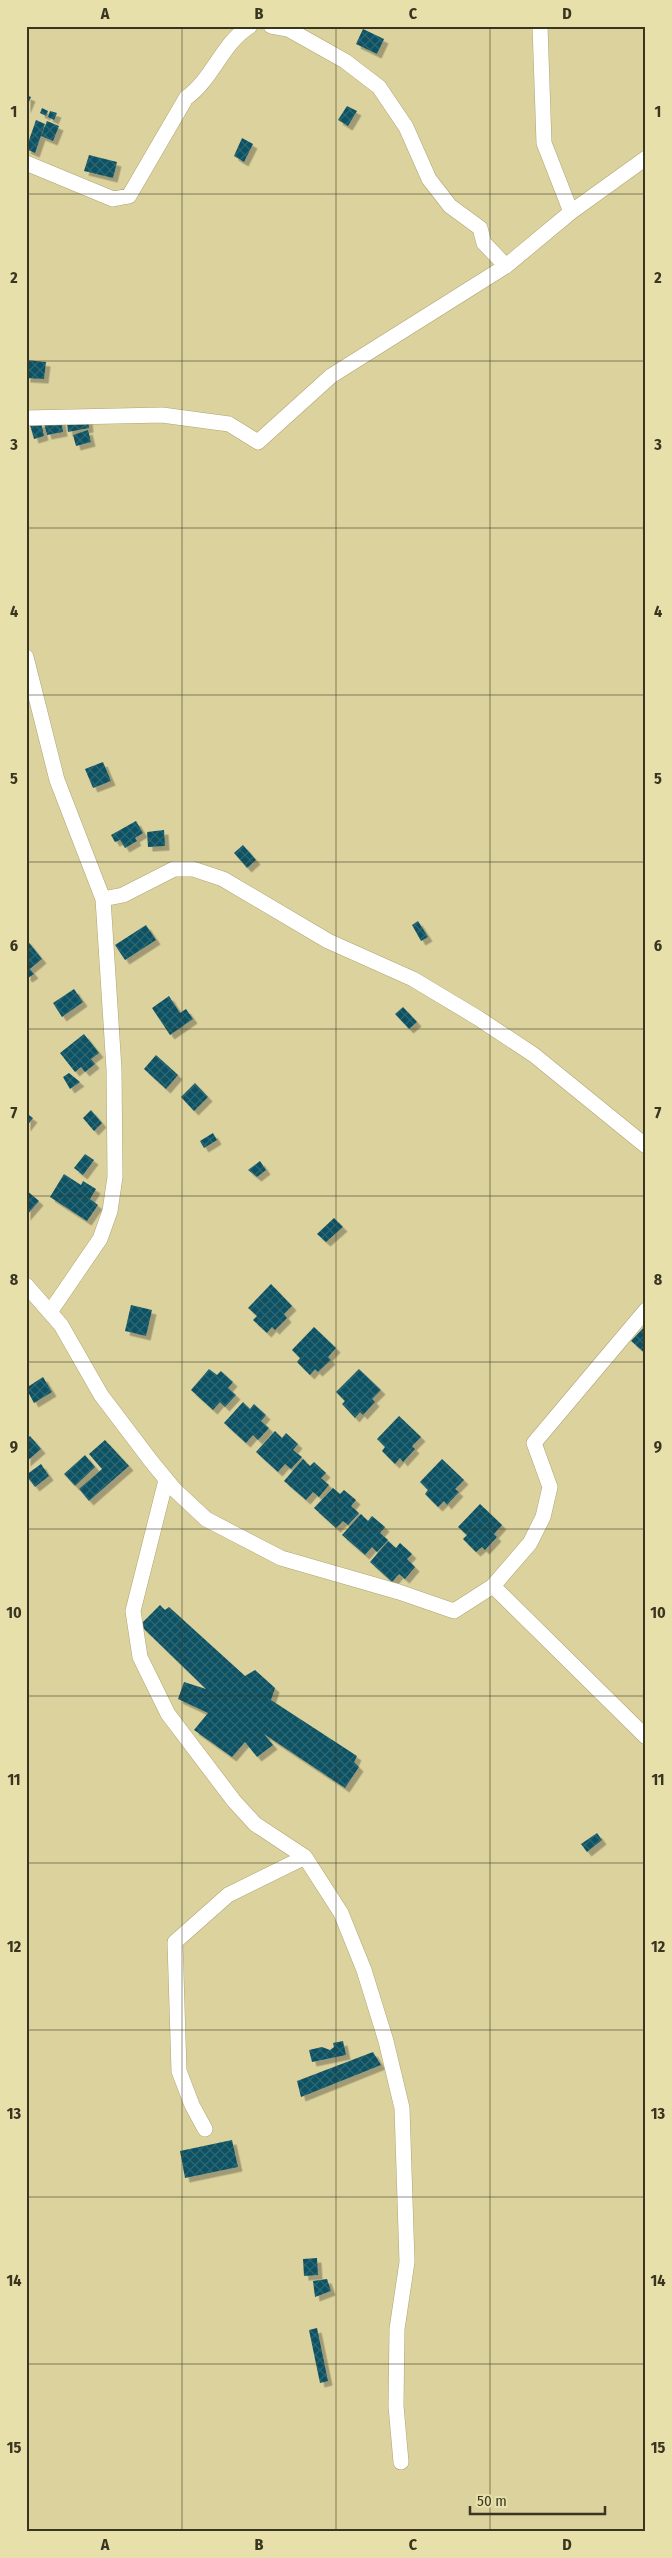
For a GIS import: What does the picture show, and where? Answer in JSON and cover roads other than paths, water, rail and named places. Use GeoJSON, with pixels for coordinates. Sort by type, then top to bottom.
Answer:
{"type":"FeatureCollection","features":[{"type":"Feature","properties":{"kind":"street"},"geometry":{"type":"LineString","coordinates":[[26,163],[113,199],[130,196],[186,98],[201,88],[240,32],[250,26]]}},
{"type":"Feature","properties":{"kind":"street"},"geometry":{"type":"LineString","coordinates":[[271,26],[287,28],[345,61],[379,87],[406,127],[429,179],[450,206],[480,228],[484,243],[506,266]]}},
{"type":"Feature","properties":{"kind":"street"},"geometry":{"type":"LineString","coordinates":[[540,26],[544,143],[572,212]]}},
{"type":"Feature","properties":{"kind":"street"},"geometry":{"type":"LineString","coordinates":[[26,418],[162,416],[230,424],[258,442],[331,376],[506,266],[572,212],[646,158]]}},
{"type":"Feature","properties":{"kind":"street"},"geometry":{"type":"LineString","coordinates":[[26,657],[57,780],[103,899],[114,1069],[115,1176],[110,1211],[100,1239],[50,1312]]}},
{"type":"Feature","properties":{"kind":"street"},"geometry":{"type":"LineString","coordinates":[[103,899],[123,895],[174,869],[193,869],[223,879],[328,940],[413,979],[478,1018],[534,1055],[646,1146]]}},
{"type":"Feature","properties":{"kind":"street"},"geometry":{"type":"LineString","coordinates":[[26,1285],[61,1326],[101,1395],[166,1480],[206,1519],[281,1558],[399,1592],[454,1611],[493,1586],[530,1543],[543,1517],[550,1487],[534,1443],[646,1310]]}},
{"type":"Feature","properties":{"kind":"street"},"geometry":{"type":"LineString","coordinates":[[166,1480],[134,1611],[140,1657],[168,1714],[234,1801],[255,1824],[305,1857],[340,1913],[364,1970],[386,2041],[402,2108],[407,2262],[397,2329],[396,2406],[401,2462]]}},
{"type":"Feature","properties":{"kind":"street"},"geometry":{"type":"LineString","coordinates":[[493,1586],[646,1737]]}},
{"type":"Feature","properties":{"kind":"street"},"geometry":{"type":"LineString","coordinates":[[205,2129],[192,2105],[179,2071],[175,1942],[228,1895],[305,1857]]}}]}
